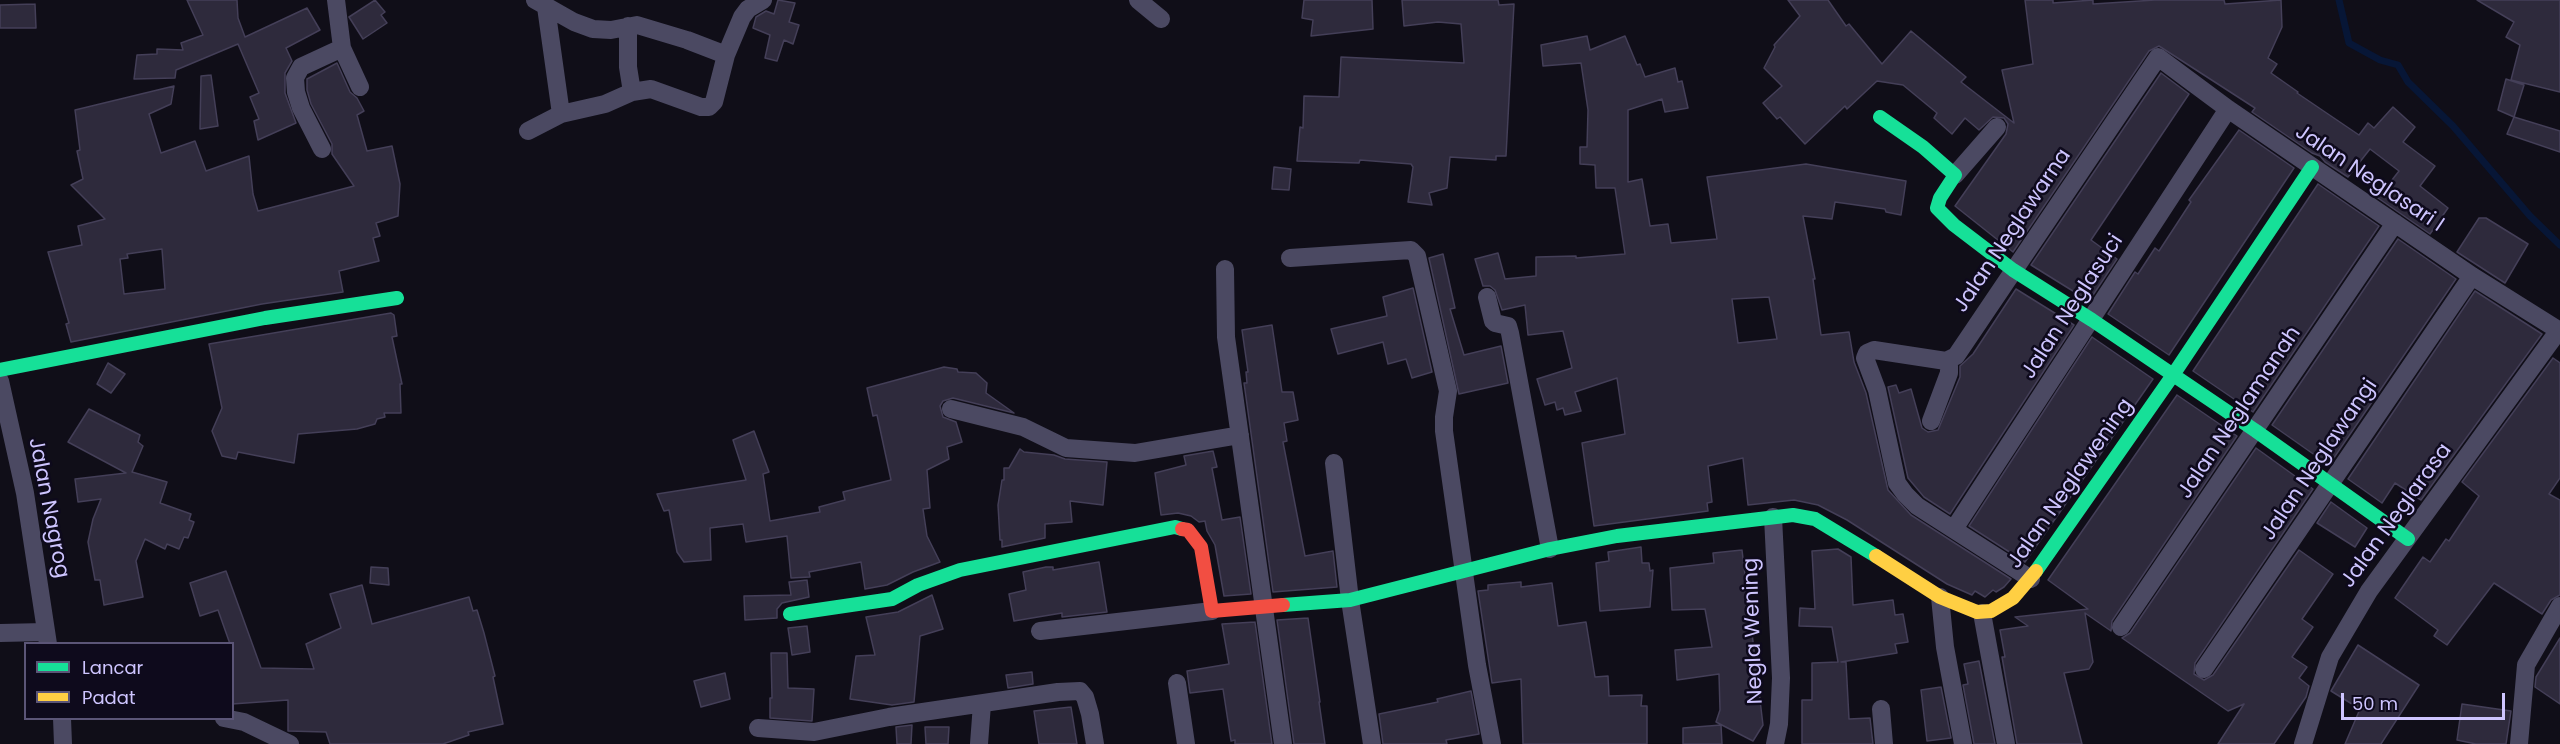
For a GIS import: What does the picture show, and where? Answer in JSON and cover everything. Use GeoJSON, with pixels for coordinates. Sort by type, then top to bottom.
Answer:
{"type":"FeatureCollection","features":[{"type":"Feature","properties":{"kind":"street"},"geometry":{"type":"LineString","coordinates":[[336,0],[342,48],[360,87]]}},
{"type":"Feature","properties":{"kind":"street"},"geometry":{"type":"LineString","coordinates":[[528,131],[561,114],[605,104],[632,92],[651,89],[701,108],[708,107],[714,102],[726,55],[742,17],[748,9],[763,0]]}},
{"type":"Feature","properties":{"kind":"street"},"geometry":{"type":"LineString","coordinates":[[1138,0],[1161,19]]}},
{"type":"Feature","properties":{"kind":"street"},"geometry":{"type":"LineString","coordinates":[[541,3],[593,29],[611,30],[637,25],[726,55]]}},
{"type":"Feature","properties":{"kind":"street"},"geometry":{"type":"LineString","coordinates":[[541,3],[561,114]]}},
{"type":"Feature","properties":{"kind":"street"},"geometry":{"type":"LineString","coordinates":[[628,26],[628,67],[632,92]]}},
{"type":"Feature","properties":{"kind":"street"},"geometry":{"type":"LineString","coordinates":[[322,149],[301,108],[295,78],[301,67],[342,48]]}},
{"type":"Feature","properties":{"kind":"street","name":"Jalan Neglasari I"},"geometry":{"type":"LineString","coordinates":[[2158,57],[2228,109],[2472,276],[2559,331]]}},
{"type":"Feature","properties":{"kind":"street","name":"Jalan Neglawarna"},"geometry":{"type":"LineString","coordinates":[[1950,361],[1956,356],[2158,57]]}},
{"type":"Feature","properties":{"kind":"street","name":"Jalan Neglasuci"},"geometry":{"type":"LineString","coordinates":[[1954,529],[2228,109]]}},
{"type":"Feature","properties":{"kind":"street"},"geometry":{"type":"LineString","coordinates":[[1880,117],[1923,147],[1955,175]]}},
{"type":"Feature","properties":{"kind":"street"},"geometry":{"type":"LineString","coordinates":[[1997,128],[1955,175],[1940,198],[1938,210],[2013,270],[2256,430],[2408,539]]}},
{"type":"Feature","properties":{"kind":"street","name":"Jalan Neglawening"},"geometry":{"type":"LineString","coordinates":[[1982,613],[1991,611],[2013,598],[2031,579],[2173,375],[2312,166]]}},
{"type":"Feature","properties":{"kind":"street","name":"Jalan Neglamanah"},"geometry":{"type":"LineString","coordinates":[[2121,627],[2395,223]]}},
{"type":"Feature","properties":{"kind":"street"},"geometry":{"type":"LineString","coordinates":[[1290,258],[1411,250],[1417,256],[1448,391],[1444,431],[1477,665],[1491,744]]}},
{"type":"Feature","properties":{"kind":"street"},"geometry":{"type":"LineString","coordinates":[[1225,270],[1226,336],[1283,744]]}},
{"type":"Feature","properties":{"kind":"street","name":"Jalan Neglawangi"},"geometry":{"type":"LineString","coordinates":[[2204,669],[2472,276]]}},
{"type":"Feature","properties":{"kind":"street"},"geometry":{"type":"LineString","coordinates":[[1487,297],[1493,321],[1508,326],[1510,333],[1550,549]]}},
{"type":"Feature","properties":{"kind":"street"},"geometry":{"type":"LineString","coordinates":[[0,370],[265,318],[397,298]]}},
{"type":"Feature","properties":{"kind":"street","name":"Jalan Neglarasa"},"geometry":{"type":"LineString","coordinates":[[2303,744],[2330,657],[2369,591],[2559,331]]}},
{"type":"Feature","properties":{"kind":"street"},"geometry":{"type":"LineString","coordinates":[[1931,421],[1950,361],[1870,351],[1865,358],[1877,390],[1897,483],[1917,506],[2031,579]]}},
{"type":"Feature","properties":{"kind":"street","name":"Jalan Nagrog"},"geometry":{"type":"LineString","coordinates":[[0,381],[5,430],[25,494],[39,575],[46,638]]}},
{"type":"Feature","properties":{"kind":"street"},"geometry":{"type":"LineString","coordinates":[[951,409],[1023,428],[1066,448],[1135,453],[1240,435]]}},
{"type":"Feature","properties":{"kind":"street"},"geometry":{"type":"LineString","coordinates":[[1334,463],[1350,600],[1372,744]]}},
{"type":"Feature","properties":{"kind":"street"},"geometry":{"type":"LineString","coordinates":[[1040,631],[1212,611],[1350,600],[1465,573],[1550,549],[1617,536],[1793,515],[1815,519],[1940,597],[1982,613],[2006,744]]}},
{"type":"Feature","properties":{"kind":"street","name":"Negla Wening"},"geometry":{"type":"LineString","coordinates":[[1773,517],[1781,678],[1779,724],[1775,744]]}},
{"type":"Feature","properties":{"kind":"street"},"geometry":{"type":"LineString","coordinates":[[790,614],[891,599],[918,585],[960,570],[1175,527],[1188,530],[1201,547],[1212,611]]}},
{"type":"Feature","properties":{"kind":"street"},"geometry":{"type":"LineString","coordinates":[[1940,597],[1945,647],[1963,744]]}},
{"type":"Feature","properties":{"kind":"street"},"geometry":{"type":"LineString","coordinates":[[2519,744],[2526,665],[2560,606]]}},
{"type":"Feature","properties":{"kind":"street"},"geometry":{"type":"LineString","coordinates":[[0,633],[46,638]]}},
{"type":"Feature","properties":{"kind":"street"},"geometry":{"type":"LineString","coordinates":[[1177,683],[1186,744]]}},
{"type":"Feature","properties":{"kind":"street"},"geometry":{"type":"LineString","coordinates":[[758,728],[814,732],[1058,692],[1080,692],[1086,697],[1095,744]]}},
{"type":"Feature","properties":{"kind":"street"},"geometry":{"type":"LineString","coordinates":[[979,744],[982,704]]}},
{"type":"Feature","properties":{"kind":"street"},"geometry":{"type":"LineString","coordinates":[[1881,709],[1884,744]]}},
{"type":"Feature","properties":{"kind":"street"},"geometry":{"type":"LineString","coordinates":[[62,720],[63,744]]}},
{"type":"Feature","properties":{"kind":"street"},"geometry":{"type":"LineString","coordinates":[[234,720],[244,722],[290,744]]}},
{"type":"Feature","properties":{"kind":"building"},"geometry":{"type":"Polygon","coordinates":[[[187,0],[237,0],[238,18],[245,37],[307,8],[320,30],[286,48],[292,61],[285,73],[285,93],[296,123],[258,140],[254,121],[259,119],[250,97],[259,93],[238,44],[176,70],[175,78],[134,79],[137,55],[157,54],[157,49],[183,50],[181,43],[203,35],[187,0]]]}},
{"type":"Feature","properties":{"kind":"building"},"geometry":{"type":"Polygon","coordinates":[[[375,0],[385,12],[381,15],[387,23],[363,39],[349,17],[375,0]]]}},
{"type":"Feature","properties":{"kind":"building"},"geometry":{"type":"Polygon","coordinates":[[[778,0],[795,3],[789,22],[799,25],[793,44],[784,40],[777,61],[765,58],[770,35],[753,28],[756,17],[766,11],[774,14],[778,0]]]}},
{"type":"Feature","properties":{"kind":"building"},"geometry":{"type":"Polygon","coordinates":[[[1304,0],[1372,0],[1373,29],[1311,36],[1313,20],[1302,18],[1304,0]]]}},
{"type":"Feature","properties":{"kind":"building"},"geometry":{"type":"Polygon","coordinates":[[[1402,0],[1498,0],[1499,5],[1514,4],[1506,156],[1496,156],[1496,160],[1450,157],[1447,188],[1429,193],[1432,205],[1408,202],[1413,167],[1411,164],[1360,160],[1359,163],[1297,161],[1300,127],[1303,128],[1304,96],[1339,97],[1341,57],[1464,63],[1461,24],[1438,22],[1404,26],[1402,0]]]}},
{"type":"Feature","properties":{"kind":"building"},"geometry":{"type":"Polygon","coordinates":[[[1788,0],[1828,0],[1846,26],[1849,24],[1882,64],[1911,31],[1966,77],[1961,82],[2014,123],[2002,70],[2033,64],[2025,0],[2053,0],[2053,3],[2093,0],[2093,4],[2155,0],[2224,0],[2225,4],[2281,0],[2282,27],[2268,58],[2277,64],[2271,73],[2359,135],[2368,123],[2374,128],[2393,107],[2415,127],[2403,142],[2435,166],[2420,186],[2448,208],[2430,234],[2378,198],[2399,171],[2370,149],[2348,177],[2252,112],[2255,108],[2159,46],[2149,51],[2013,252],[1955,206],[2006,134],[2008,124],[2004,118],[1993,117],[1979,130],[1965,118],[1952,134],[1934,118],[1937,113],[1903,85],[1877,81],[1847,109],[1845,106],[1805,144],[1780,117],[1777,119],[1763,103],[1782,86],[1764,68],[1774,45],[1800,16],[1788,0]]]}},
{"type":"Feature","properties":{"kind":"building"},"geometry":{"type":"Polygon","coordinates":[[[2477,0],[2560,0],[2560,92],[2511,80],[2520,45],[2506,37],[2514,22],[2477,0]]]}},
{"type":"Feature","properties":{"kind":"building"},"geometry":{"type":"Polygon","coordinates":[[[35,4],[36,28],[0,28],[0,5],[35,4]]]}},
{"type":"Feature","properties":{"kind":"building"},"geometry":{"type":"Polygon","coordinates":[[[1587,36],[1590,50],[1625,36],[1637,65],[1640,64],[1645,77],[1675,68],[1678,82],[1682,81],[1688,108],[1665,112],[1662,99],[1628,110],[1628,182],[1642,179],[1650,226],[1668,224],[1671,243],[1717,239],[1707,177],[1806,164],[1906,181],[1901,215],[1886,212],[1885,209],[1835,202],[1832,219],[1803,216],[1815,279],[1813,279],[1821,335],[1849,332],[1854,362],[1866,393],[1888,490],[1911,515],[2011,579],[2004,587],[1996,592],[1993,590],[1985,597],[1975,591],[1972,595],[1947,584],[1847,520],[1818,505],[1794,500],[1748,505],[1743,458],[1708,466],[1712,502],[1707,503],[1708,511],[1594,526],[1582,443],[1625,434],[1617,378],[1575,392],[1581,411],[1565,415],[1563,408],[1557,410],[1555,402],[1545,405],[1537,379],[1572,368],[1563,331],[1528,335],[1525,305],[1502,310],[1495,290],[1490,286],[1483,286],[1475,259],[1498,253],[1505,279],[1536,276],[1536,257],[1576,256],[1576,258],[1625,254],[1615,188],[1596,188],[1595,165],[1580,164],[1580,147],[1587,147],[1588,110],[1581,63],[1543,66],[1541,45],[1587,36]],[[1769,297],[1732,299],[1738,343],[1777,339],[1769,297]]]}},
{"type":"Feature","properties":{"kind":"building"},"geometry":{"type":"Polygon","coordinates":[[[337,63],[350,92],[357,98],[364,111],[357,115],[367,151],[392,146],[400,184],[398,216],[376,223],[380,236],[373,238],[379,261],[339,271],[343,292],[262,304],[71,342],[66,324],[69,323],[48,252],[82,245],[78,226],[105,219],[71,185],[83,179],[77,151],[80,150],[75,110],[174,86],[171,104],[149,114],[161,153],[195,141],[206,171],[249,156],[253,194],[258,211],[354,186],[332,154],[332,144],[311,104],[307,79],[337,63]],[[162,249],[127,254],[128,258],[120,259],[124,294],[165,289],[162,249]]]}},
{"type":"Feature","properties":{"kind":"building"},"geometry":{"type":"Polygon","coordinates":[[[2161,73],[2189,94],[2091,240],[2117,259],[2089,301],[2031,265],[2161,73]]]}},
{"type":"Feature","properties":{"kind":"building"},"geometry":{"type":"Polygon","coordinates":[[[211,75],[218,126],[200,129],[201,76],[211,75]]]}},
{"type":"Feature","properties":{"kind":"building"},"geometry":{"type":"Polygon","coordinates":[[[2506,79],[2524,85],[2514,117],[2498,110],[2506,79]]]}},
{"type":"Feature","properties":{"kind":"building"},"geometry":{"type":"Polygon","coordinates":[[[2514,117],[2560,131],[2560,152],[2507,134],[2514,117]]]}},
{"type":"Feature","properties":{"kind":"building"},"geometry":{"type":"Polygon","coordinates":[[[2239,130],[2294,168],[2169,355],[2108,314],[2135,272],[2138,274],[2155,248],[2159,251],[2191,202],[2189,200],[2239,130]]]}},
{"type":"Feature","properties":{"kind":"building"},"geometry":{"type":"Polygon","coordinates":[[[1274,167],[1291,169],[1289,190],[1272,189],[1274,167]]]}},
{"type":"Feature","properties":{"kind":"building"},"geometry":{"type":"Polygon","coordinates":[[[2318,184],[2379,226],[2253,412],[2193,371],[2318,184]]]}},
{"type":"Feature","properties":{"kind":"building"},"geometry":{"type":"Polygon","coordinates":[[[2479,218],[2486,218],[2528,244],[2505,283],[2457,252],[2479,218]]]}},
{"type":"Feature","properties":{"kind":"building"},"geometry":{"type":"Polygon","coordinates":[[[2398,239],[2456,279],[2329,465],[2272,425],[2398,239]]]}},
{"type":"Feature","properties":{"kind":"building"},"geometry":{"type":"Polygon","coordinates":[[[1443,254],[1455,308],[1450,309],[1464,355],[1501,346],[1508,383],[1459,394],[1429,258],[1443,254]]]}},
{"type":"Feature","properties":{"kind":"building"},"geometry":{"type":"Polygon","coordinates":[[[1413,288],[1432,372],[1412,378],[1406,359],[1388,364],[1383,342],[1338,354],[1331,329],[1387,316],[1383,297],[1413,288]]]}},
{"type":"Feature","properties":{"kind":"building"},"geometry":{"type":"Polygon","coordinates":[[[2016,289],[2074,325],[1950,514],[1924,497],[1908,478],[1888,387],[1896,385],[1899,393],[1911,389],[1922,428],[1928,432],[1938,430],[1960,377],[1960,366],[1973,354],[2016,289]]]}},
{"type":"Feature","properties":{"kind":"building"},"geometry":{"type":"Polygon","coordinates":[[[2475,291],[2542,334],[2421,500],[2395,483],[2382,503],[2348,479],[2475,291]]]}},
{"type":"Feature","properties":{"kind":"building"},"geometry":{"type":"Polygon","coordinates":[[[391,313],[394,315],[397,336],[392,337],[402,384],[400,384],[401,413],[384,413],[385,417],[377,419],[375,424],[357,429],[298,434],[294,463],[238,452],[236,459],[222,456],[212,431],[222,408],[209,344],[391,313]]]}},
{"type":"Feature","properties":{"kind":"building"},"geometry":{"type":"Polygon","coordinates":[[[1272,325],[1282,392],[1293,392],[1298,420],[1284,423],[1287,441],[1283,442],[1305,556],[1333,551],[1337,587],[1273,592],[1244,383],[1247,383],[1246,372],[1248,372],[1242,330],[1272,325]]]}},
{"type":"Feature","properties":{"kind":"building"},"geometry":{"type":"Polygon","coordinates":[[[2092,337],[2153,379],[2025,562],[1969,526],[2092,337]]]}},
{"type":"Feature","properties":{"kind":"building"},"geometry":{"type":"Polygon","coordinates":[[[2553,358],[2560,363],[2560,478],[2549,494],[2560,500],[2560,595],[2551,600],[2542,614],[2494,583],[2447,645],[2434,636],[2438,630],[2395,598],[2423,557],[2430,562],[2446,539],[2449,541],[2479,496],[2462,482],[2553,358]]]}},
{"type":"Feature","properties":{"kind":"building"},"geometry":{"type":"Polygon","coordinates":[[[108,363],[125,374],[111,393],[97,384],[108,363]]]}},
{"type":"Feature","properties":{"kind":"building"},"geometry":{"type":"Polygon","coordinates":[[[944,367],[957,369],[958,372],[976,373],[987,383],[986,393],[1014,413],[953,398],[943,401],[940,406],[943,417],[956,422],[962,442],[947,447],[949,459],[927,470],[930,508],[923,509],[927,536],[940,562],[887,585],[865,589],[861,562],[809,572],[810,577],[791,578],[787,536],[746,542],[743,524],[710,528],[711,560],[684,562],[677,552],[669,510],[664,511],[657,494],[746,480],[733,440],[754,431],[769,472],[763,474],[770,521],[820,512],[819,507],[845,500],[843,492],[891,480],[877,415],[873,416],[867,388],[944,367]]]}},
{"type":"Feature","properties":{"kind":"building"},"geometry":{"type":"Polygon","coordinates":[[[2177,395],[2237,436],[2112,621],[2111,631],[2085,613],[2093,662],[2089,669],[2064,673],[2082,744],[2017,744],[2002,657],[2005,657],[2000,630],[2028,626],[2015,617],[2088,609],[2048,580],[2177,395]]]}},
{"type":"Feature","properties":{"kind":"building"},"geometry":{"type":"Polygon","coordinates":[[[89,409],[140,435],[138,442],[143,446],[132,472],[167,482],[160,503],[191,514],[189,520],[194,522],[188,538],[184,537],[179,549],[167,544],[165,549],[145,539],[136,561],[143,597],[104,605],[100,580],[95,580],[88,542],[93,519],[101,499],[78,502],[75,479],[126,473],[68,442],[89,409]]]}},
{"type":"Feature","properties":{"kind":"building"},"geometry":{"type":"Polygon","coordinates":[[[2256,448],[2313,489],[2195,663],[2194,674],[2204,680],[2213,675],[2299,550],[2333,574],[2302,619],[2313,627],[2292,657],[2307,667],[2299,678],[2309,686],[2306,697],[2274,744],[2218,744],[2244,704],[2228,711],[2122,638],[2130,633],[2256,448]]]}},
{"type":"Feature","properties":{"kind":"building"},"geometry":{"type":"Polygon","coordinates":[[[1020,449],[1024,452],[1054,455],[1065,459],[1107,462],[1103,505],[1070,501],[1072,522],[1045,524],[1045,538],[1002,547],[998,505],[1002,480],[1004,480],[1004,468],[1009,468],[1020,449]]]}},
{"type":"Feature","properties":{"kind":"building"},"geometry":{"type":"Polygon","coordinates":[[[1213,451],[1217,467],[1212,468],[1222,520],[1240,517],[1251,594],[1224,596],[1215,545],[1207,531],[1205,521],[1199,522],[1191,516],[1178,513],[1161,515],[1155,473],[1186,465],[1184,456],[1213,451]]]}},
{"type":"Feature","properties":{"kind":"building"},"geometry":{"type":"Polygon","coordinates":[[[2331,502],[2367,528],[2355,547],[2317,523],[2331,502]]]}},
{"type":"Feature","properties":{"kind":"building"},"geometry":{"type":"Polygon","coordinates":[[[1641,547],[1642,563],[1649,563],[1650,571],[1653,570],[1650,607],[1600,611],[1596,563],[1609,561],[1608,552],[1641,547]]]}},
{"type":"Feature","properties":{"kind":"building"},"geometry":{"type":"Polygon","coordinates":[[[1838,549],[1851,557],[1853,605],[1893,600],[1895,615],[1903,614],[1908,642],[1895,644],[1897,653],[1841,662],[1846,662],[1849,719],[1870,718],[1873,744],[1802,744],[1802,700],[1812,700],[1812,663],[1838,662],[1832,627],[1799,626],[1800,608],[1815,609],[1812,551],[1838,549]]]}},
{"type":"Feature","properties":{"kind":"building"},"geometry":{"type":"Polygon","coordinates":[[[1742,550],[1763,725],[1753,741],[1716,722],[1720,710],[1719,674],[1677,680],[1675,650],[1712,647],[1705,609],[1672,610],[1670,568],[1714,563],[1713,553],[1742,550]]]}},
{"type":"Feature","properties":{"kind":"building"},"geometry":{"type":"Polygon","coordinates":[[[1099,562],[1107,612],[1062,617],[1062,613],[1014,621],[1009,594],[1026,590],[1023,572],[1046,567],[1053,567],[1053,570],[1099,562]]]}},
{"type":"Feature","properties":{"kind":"building"},"geometry":{"type":"Polygon","coordinates":[[[371,567],[388,568],[389,585],[370,583],[371,567]]]}},
{"type":"Feature","properties":{"kind":"building"},"geometry":{"type":"Polygon","coordinates":[[[226,571],[261,668],[314,669],[306,644],[341,628],[330,594],[362,585],[372,624],[469,597],[473,611],[477,610],[484,633],[495,676],[493,677],[503,724],[468,732],[469,735],[443,744],[330,744],[326,732],[288,731],[288,700],[234,704],[234,642],[229,642],[218,610],[200,616],[190,583],[226,571]]]}},
{"type":"Feature","properties":{"kind":"building"},"geometry":{"type":"Polygon","coordinates":[[[807,580],[809,597],[782,603],[777,609],[777,618],[745,620],[744,596],[791,595],[789,582],[807,580]]]}},
{"type":"Feature","properties":{"kind":"building"},"geometry":{"type":"Polygon","coordinates":[[[1521,582],[1521,587],[1552,583],[1558,626],[1586,622],[1595,677],[1608,676],[1609,696],[1642,695],[1641,706],[1647,706],[1647,744],[1523,744],[1521,679],[1492,683],[1478,591],[1488,590],[1488,585],[1521,582]]]}},
{"type":"Feature","properties":{"kind":"building"},"geometry":{"type":"Polygon","coordinates":[[[932,595],[943,629],[920,636],[914,702],[892,705],[850,699],[856,656],[875,655],[866,617],[898,612],[932,595]]]}},
{"type":"Feature","properties":{"kind":"building"},"geometry":{"type":"Polygon","coordinates":[[[1308,618],[1325,744],[1294,744],[1277,620],[1308,618]]]}},
{"type":"Feature","properties":{"kind":"building"},"geometry":{"type":"Polygon","coordinates":[[[1255,622],[1272,744],[1235,744],[1235,740],[1231,741],[1223,689],[1190,693],[1187,671],[1229,664],[1222,624],[1255,622]]]}},
{"type":"Feature","properties":{"kind":"building"},"geometry":{"type":"Polygon","coordinates":[[[807,626],[810,652],[792,655],[788,628],[807,626]]]}},
{"type":"Feature","properties":{"kind":"building"},"geometry":{"type":"Polygon","coordinates":[[[2560,638],[2560,704],[2535,687],[2536,677],[2560,638]]]}},
{"type":"Feature","properties":{"kind":"building"},"geometry":{"type":"Polygon","coordinates":[[[2358,645],[2419,685],[2381,744],[2345,744],[2360,709],[2331,691],[2358,645]]]}},
{"type":"Feature","properties":{"kind":"building"},"geometry":{"type":"Polygon","coordinates":[[[771,653],[787,653],[788,688],[814,689],[812,721],[770,718],[771,653]]]}},
{"type":"Feature","properties":{"kind":"building"},"geometry":{"type":"Polygon","coordinates":[[[1979,661],[1995,744],[1974,744],[1963,685],[1968,684],[1964,664],[1979,661]]]}},
{"type":"Feature","properties":{"kind":"building"},"geometry":{"type":"Polygon","coordinates":[[[1032,672],[1033,684],[1008,688],[1006,675],[1032,672]]]}},
{"type":"Feature","properties":{"kind":"building"},"geometry":{"type":"Polygon","coordinates":[[[725,673],[730,699],[701,707],[694,681],[725,673]]]}},
{"type":"Feature","properties":{"kind":"building"},"geometry":{"type":"Polygon","coordinates":[[[1941,687],[1951,738],[1927,741],[1921,690],[1941,687]]]}},
{"type":"Feature","properties":{"kind":"building"},"geometry":{"type":"Polygon","coordinates":[[[1471,691],[1479,734],[1446,740],[1447,744],[1383,744],[1379,714],[1438,702],[1437,699],[1471,691]]]}},
{"type":"Feature","properties":{"kind":"building"},"geometry":{"type":"Polygon","coordinates":[[[2462,704],[2511,711],[2506,744],[2476,744],[2457,740],[2462,704]]]}},
{"type":"Feature","properties":{"kind":"building"},"geometry":{"type":"Polygon","coordinates":[[[1071,707],[1077,744],[1039,744],[1034,711],[1071,707]]]}},
{"type":"Feature","properties":{"kind":"building"},"geometry":{"type":"Polygon","coordinates":[[[912,725],[911,744],[897,744],[896,727],[912,725]]]}},
{"type":"Feature","properties":{"kind":"building"},"geometry":{"type":"Polygon","coordinates":[[[1721,725],[1722,744],[1683,744],[1683,728],[1721,725]]]}},
{"type":"Feature","properties":{"kind":"building"},"geometry":{"type":"Polygon","coordinates":[[[925,727],[949,727],[948,744],[926,744],[925,727]]]}},
{"type":"Feature","properties":{"kind":"waterway"},"geometry":{"type":"LineString","coordinates":[[2339,0],[2349,43],[2380,60],[2398,65],[2408,82],[2453,126],[2530,216],[2560,245]]}},
{"type":"Feature","properties":{"kind":"traffic: fast"},"geometry":{"type":"LineString","coordinates":[[1880,117],[1923,147],[1955,175],[1940,198],[1937,208],[1954,225],[2013,270],[2092,320],[2256,431],[2408,539]]}},
{"type":"Feature","properties":{"kind":"traffic: fast"},"geometry":{"type":"LineString","coordinates":[[2036,571],[2173,375],[2312,167]]}},
{"type":"Feature","properties":{"kind":"traffic: fast"},"geometry":{"type":"LineString","coordinates":[[0,370],[265,318],[397,298]]}},
{"type":"Feature","properties":{"kind":"traffic: fast"},"geometry":{"type":"LineString","coordinates":[[1283,605],[1350,600],[1550,549],[1617,536],[1793,515],[1815,519],[1876,556]]}},
{"type":"Feature","properties":{"kind":"traffic: fast"},"geometry":{"type":"LineString","coordinates":[[790,614],[892,599],[918,585],[960,570],[1175,527],[1182,529]]}},
{"type":"Feature","properties":{"kind":"traffic: slow"},"geometry":{"type":"LineString","coordinates":[[1876,556],[1940,597],[1977,612],[1991,611],[2013,598],[2036,571]]}},
{"type":"Feature","properties":{"kind":"traffic: jam"},"geometry":{"type":"LineString","coordinates":[[1182,529],[1188,530],[1201,547],[1212,611],[1283,605]]}}]}
